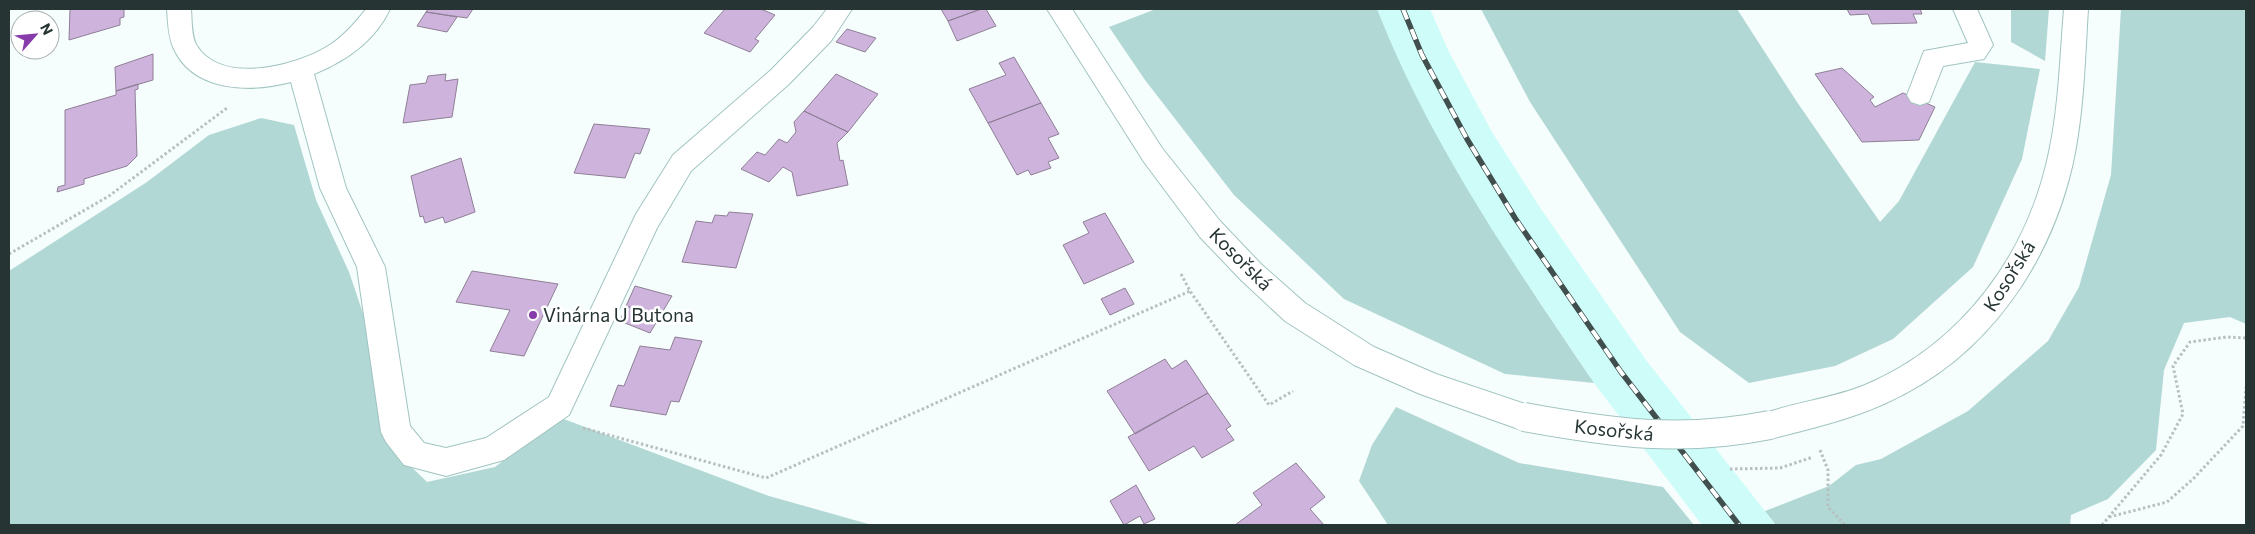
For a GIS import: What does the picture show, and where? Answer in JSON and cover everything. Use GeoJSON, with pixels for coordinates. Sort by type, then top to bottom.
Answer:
{"type":"FeatureCollection","features":[{"type":"Feature","properties":{"kind":"street"},"geometry":{"type":"LineString","coordinates":[[179,9],[181,32],[188,53],[207,70],[232,79],[262,78],[300,70],[336,53],[367,26],[378,9]]}},
{"type":"Feature","properties":{"kind":"street"},"geometry":{"type":"LineString","coordinates":[[300,70],[333,188],[372,268],[396,432],[415,455],[446,462],[493,450],[559,406],[646,222],[682,163],[780,77],[822,34],[840,9]]}},
{"type":"Feature","properties":{"kind":"street","name":"Kosořská"},"geometry":{"type":"LineString","coordinates":[[1060,9],[1153,155],[1210,229],[1251,272],[1296,312],[1364,356],[1430,385],[1524,418],[1588,428],[1661,436],[1724,434],[1770,425],[1830,409],[1876,394],[1923,369],[1959,342],[1988,312],[2012,280],[2044,218],[2058,171],[2066,124],[2076,9]]}},
{"type":"Feature","properties":{"kind":"street"},"geometry":{"type":"LineString","coordinates":[[1920,95],[1933,58],[1975,52],[1981,45],[1965,9]]}},
{"type":"Feature","properties":{"kind":"path"},"geometry":{"type":"LineString","coordinates":[[9,254],[109,196],[201,129],[262,78]]}},
{"type":"Feature","properties":{"kind":"path"},"geometry":{"type":"LineString","coordinates":[[1182,274],[1190,291],[1269,405],[1294,390]]}},
{"type":"Feature","properties":{"kind":"path"},"geometry":{"type":"LineString","coordinates":[[559,406],[585,430],[766,478],[1190,291]]}},
{"type":"Feature","properties":{"kind":"path"},"geometry":{"type":"LineString","coordinates":[[2102,525],[2162,455],[2183,414],[2173,366],[2190,342],[2228,337],[2246,338]]}},
{"type":"Feature","properties":{"kind":"path"},"geometry":{"type":"LineString","coordinates":[[2109,518],[2167,502],[2193,479],[2242,426],[2246,387]]}},
{"type":"Feature","properties":{"kind":"path"},"geometry":{"type":"LineString","coordinates":[[1820,450],[1828,470],[1828,507],[1845,525]]}},
{"type":"Feature","properties":{"kind":"shaded area"},"geometry":{"type":"Polygon","coordinates":[[[1156,9],[1377,9],[1398,59],[1422,108],[1475,202],[1533,293],[1594,383],[1505,374],[1344,299],[1234,195],[1145,80],[1109,27],[1156,9]]]}},
{"type":"Feature","properties":{"kind":"shaded area"},"geometry":{"type":"Polygon","coordinates":[[[1377,9],[1430,9],[1448,50],[1492,132],[1541,209],[1646,360],[1776,525],[1702,525],[1594,383],[1489,227],[1441,146],[1397,60],[1377,9]]]}},
{"type":"Feature","properties":{"kind":"shaded area"},"geometry":{"type":"Polygon","coordinates":[[[1481,9],[1737,9],[1797,102],[1880,222],[1899,201],[1975,62],[2040,69],[2022,159],[1973,267],[1893,339],[1835,366],[1749,383],[1680,332],[1530,102],[1481,9]]]}},
{"type":"Feature","properties":{"kind":"shaded area"},"geometry":{"type":"Polygon","coordinates":[[[2011,9],[2049,9],[2045,61],[2011,42],[2011,9]]]}},
{"type":"Feature","properties":{"kind":"shaded area"},"geometry":{"type":"Polygon","coordinates":[[[2121,9],[2246,9],[2246,324],[2230,317],[2184,323],[2164,370],[2156,450],[2108,499],[2071,515],[2070,525],[1776,525],[1765,511],[1829,486],[1856,465],[1881,459],[1968,411],[2048,341],[2079,287],[2111,175],[2121,9]]]}},
{"type":"Feature","properties":{"kind":"shaded area"},"geometry":{"type":"Polygon","coordinates":[[[261,118],[294,125],[316,200],[349,272],[368,328],[392,448],[427,482],[495,467],[561,418],[769,496],[872,525],[9,525],[9,271],[147,182],[209,135],[261,118]]]}},
{"type":"Feature","properties":{"kind":"shaded area"},"geometry":{"type":"Polygon","coordinates":[[[1396,407],[1519,463],[1663,487],[1694,525],[1388,525],[1359,481],[1372,445],[1396,407]]]}},
{"type":"Feature","properties":{"kind":"building"},"geometry":{"type":"Polygon","coordinates":[[[70,9],[124,9],[124,17],[120,18],[120,25],[69,40],[70,9]]]}},
{"type":"Feature","properties":{"kind":"building"},"geometry":{"type":"Polygon","coordinates":[[[428,9],[473,9],[467,18],[426,12],[428,9]]]}},
{"type":"Feature","properties":{"kind":"building"},"geometry":{"type":"Polygon","coordinates":[[[725,9],[761,9],[775,15],[755,39],[759,41],[750,52],[704,33],[725,9]]]}},
{"type":"Feature","properties":{"kind":"building"},"geometry":{"type":"Polygon","coordinates":[[[941,9],[981,9],[948,21],[941,9]]]}},
{"type":"Feature","properties":{"kind":"building"},"geometry":{"type":"Polygon","coordinates":[[[981,9],[986,9],[996,26],[957,41],[948,21],[981,9]]]}},
{"type":"Feature","properties":{"kind":"building"},"geometry":{"type":"Polygon","coordinates":[[[1847,9],[1920,9],[1922,14],[1913,14],[1917,23],[1872,24],[1868,14],[1850,15],[1847,9]]]}},
{"type":"Feature","properties":{"kind":"building"},"geometry":{"type":"Polygon","coordinates":[[[426,12],[457,17],[447,32],[417,26],[426,12]]]}},
{"type":"Feature","properties":{"kind":"building"},"geometry":{"type":"Polygon","coordinates":[[[847,29],[876,38],[865,52],[836,42],[847,29]]]}},
{"type":"Feature","properties":{"kind":"building"},"geometry":{"type":"Polygon","coordinates":[[[153,54],[153,80],[116,91],[115,67],[153,54]]]}},
{"type":"Feature","properties":{"kind":"building"},"geometry":{"type":"Polygon","coordinates":[[[1014,57],[1041,103],[988,123],[969,89],[1006,75],[999,63],[1014,57]]]}},
{"type":"Feature","properties":{"kind":"building"},"geometry":{"type":"Polygon","coordinates":[[[1842,68],[1874,97],[1870,100],[1875,107],[1903,93],[1935,107],[1919,140],[1862,142],[1815,74],[1842,68]]]}},
{"type":"Feature","properties":{"kind":"building"},"geometry":{"type":"Polygon","coordinates":[[[446,74],[445,81],[458,79],[452,117],[403,123],[410,85],[426,83],[428,76],[446,74]]]}},
{"type":"Feature","properties":{"kind":"building"},"geometry":{"type":"Polygon","coordinates":[[[836,74],[878,94],[848,132],[804,111],[836,74]]]}},
{"type":"Feature","properties":{"kind":"building"},"geometry":{"type":"Polygon","coordinates":[[[138,84],[138,89],[135,90],[137,156],[127,166],[84,179],[84,184],[57,192],[58,187],[65,185],[65,110],[116,95],[116,91],[138,84]]]}},
{"type":"Feature","properties":{"kind":"building"},"geometry":{"type":"Polygon","coordinates":[[[1041,103],[1059,134],[1048,138],[1059,158],[1048,162],[1051,168],[1031,175],[1028,170],[1017,175],[988,123],[1041,103]]]}},
{"type":"Feature","properties":{"kind":"building"},"geometry":{"type":"Polygon","coordinates":[[[804,111],[848,132],[837,143],[840,161],[843,160],[848,185],[797,196],[792,172],[783,167],[769,182],[741,169],[757,152],[765,155],[779,139],[787,143],[796,132],[794,122],[804,111]]]}},
{"type":"Feature","properties":{"kind":"building"},"geometry":{"type":"Polygon","coordinates":[[[594,124],[650,129],[640,154],[635,153],[625,178],[574,173],[594,124]]]}},
{"type":"Feature","properties":{"kind":"building"},"geometry":{"type":"Polygon","coordinates":[[[461,158],[475,212],[445,223],[443,217],[425,223],[423,216],[420,217],[411,176],[461,158]]]}},
{"type":"Feature","properties":{"kind":"building"},"geometry":{"type":"Polygon","coordinates":[[[729,212],[753,214],[736,268],[682,262],[696,221],[712,223],[715,215],[727,216],[729,212]]]}},
{"type":"Feature","properties":{"kind":"building"},"geometry":{"type":"Polygon","coordinates":[[[1105,213],[1134,262],[1084,284],[1063,245],[1089,233],[1083,222],[1105,213]]]}},
{"type":"Feature","properties":{"kind":"building"},"geometry":{"type":"Polygon","coordinates":[[[472,271],[558,284],[524,356],[490,351],[510,310],[456,302],[472,271]]]}},
{"type":"Feature","properties":{"kind":"building"},"geometry":{"type":"Polygon","coordinates":[[[635,286],[672,296],[660,316],[626,306],[635,286]]]}},
{"type":"Feature","properties":{"kind":"building"},"geometry":{"type":"Polygon","coordinates":[[[1125,288],[1134,304],[1110,315],[1101,299],[1125,288]]]}},
{"type":"Feature","properties":{"kind":"building"},"geometry":{"type":"Polygon","coordinates":[[[626,306],[660,316],[650,333],[620,321],[626,306]]]}},
{"type":"Feature","properties":{"kind":"building"},"geometry":{"type":"Polygon","coordinates":[[[675,337],[702,341],[679,402],[671,401],[666,415],[610,406],[618,385],[624,386],[640,346],[670,350],[675,337]]]}},
{"type":"Feature","properties":{"kind":"building"},"geometry":{"type":"Polygon","coordinates":[[[1165,359],[1172,369],[1186,360],[1208,393],[1135,434],[1107,391],[1165,359]]]}},
{"type":"Feature","properties":{"kind":"building"},"geometry":{"type":"Polygon","coordinates":[[[1208,393],[1231,426],[1226,429],[1234,440],[1202,458],[1194,446],[1149,471],[1128,437],[1208,393]]]}},
{"type":"Feature","properties":{"kind":"building"},"geometry":{"type":"Polygon","coordinates":[[[1296,463],[1325,497],[1310,509],[1324,525],[1235,525],[1262,505],[1253,493],[1296,463]]]}},
{"type":"Feature","properties":{"kind":"building"},"geometry":{"type":"Polygon","coordinates":[[[1136,485],[1155,519],[1144,524],[1140,516],[1124,525],[1110,501],[1136,485]]]}},
{"type":"Feature","properties":{"kind":"railway"},"geometry":{"type":"LineString","coordinates":[[1403,9],[1422,55],[1467,139],[1515,218],[1621,372],[1739,525]]}},
{"type":"Feature","properties":{"kind":"place","name":"Vinárna U Butona"},"geometry":{"type":"Point","coordinates":[533,315]}}]}
